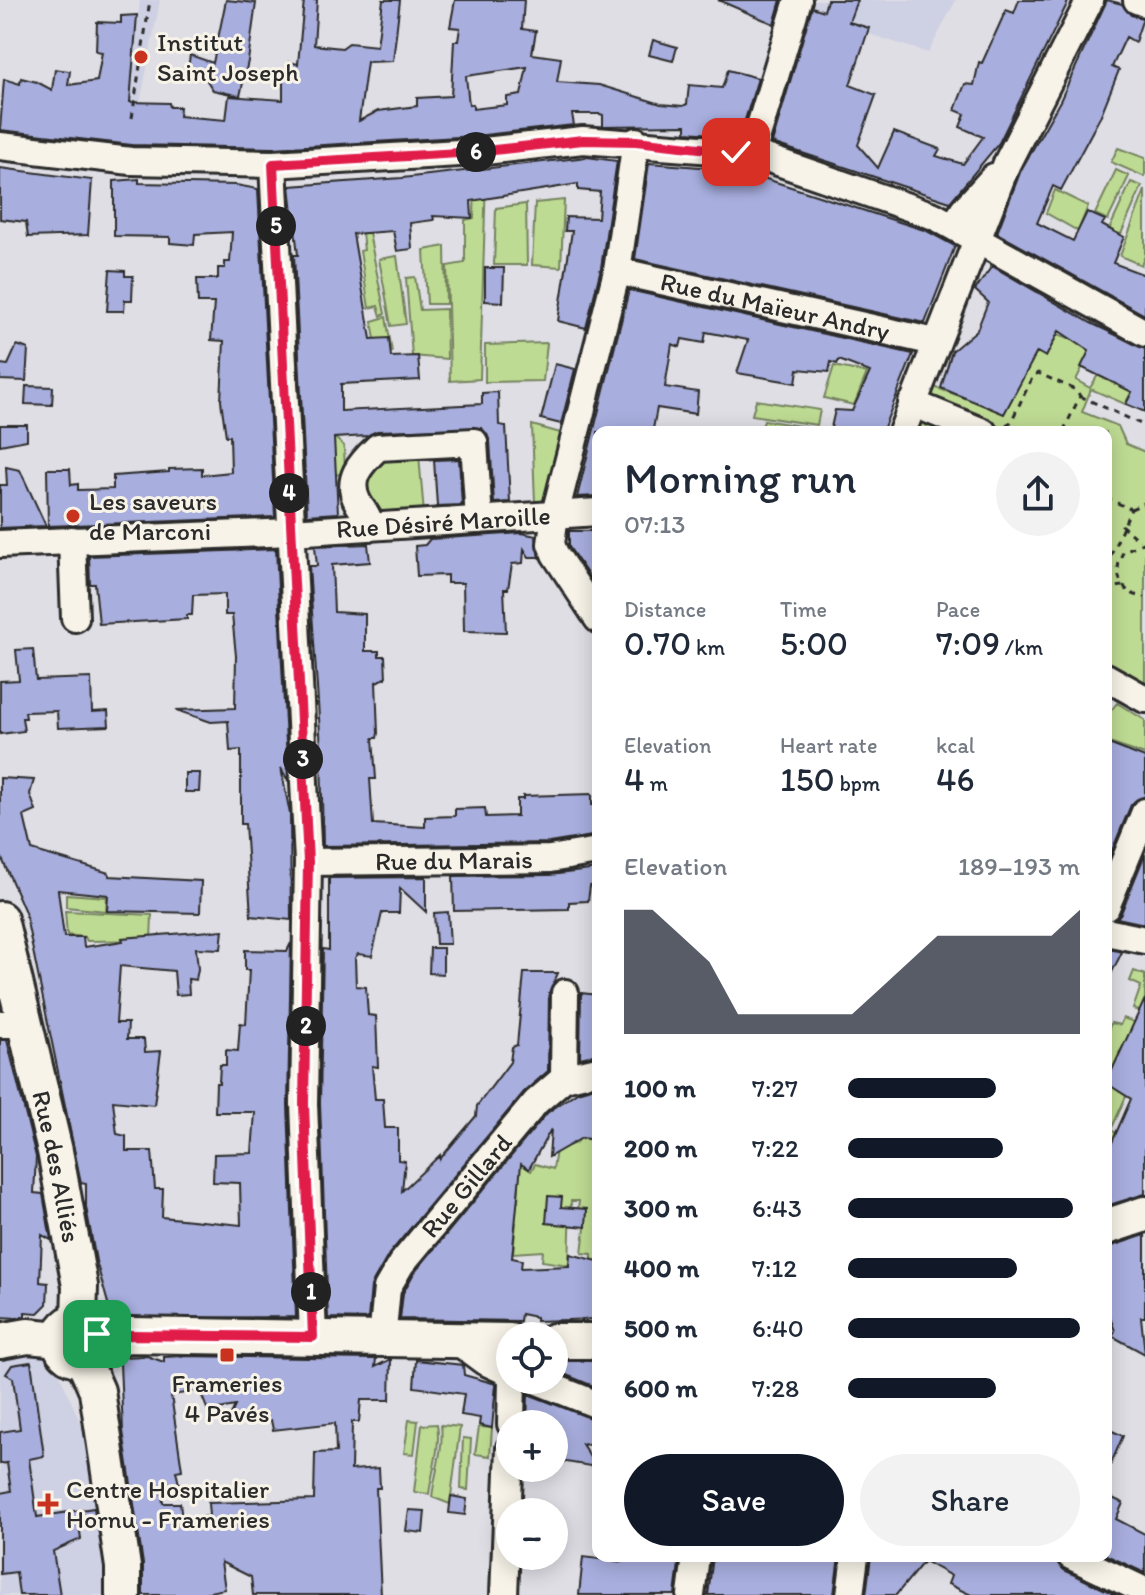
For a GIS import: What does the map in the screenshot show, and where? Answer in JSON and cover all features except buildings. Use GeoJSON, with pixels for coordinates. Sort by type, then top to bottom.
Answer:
{"type":"FeatureCollection","features":[{"type":"Feature","properties":{"kind":"main road","name":"Rue des Alliés"},"geometry":{"type":"LineString","coordinates":[[0,919],[11,1024],[55,1151],[80,1286],[80,1340]]}},
{"type":"Feature","properties":{"kind":"main road"},"geometry":{"type":"LineString","coordinates":[[1112,1225],[1145,1214]]}},
{"type":"Feature","properties":{"kind":"main road"},"geometry":{"type":"LineString","coordinates":[[0,1341],[28,1336],[80,1340],[129,1335],[496,1341]]}},
{"type":"Feature","properties":{"kind":"main road"},"geometry":{"type":"LineString","coordinates":[[80,1340],[97,1391],[123,1567],[123,1595]]}},
{"type":"Feature","properties":{"kind":"main road"},"geometry":{"type":"LineString","coordinates":[[568,1341],[592,1341]]}},
{"type":"Feature","properties":{"kind":"street"},"geometry":{"type":"LineString","coordinates":[[752,153],[798,0]]}},
{"type":"Feature","properties":{"kind":"street"},"geometry":{"type":"LineString","coordinates":[[904,426],[935,342],[965,232],[964,210],[1007,163],[1090,0]]}},
{"type":"Feature","properties":{"kind":"street"},"geometry":{"type":"LineString","coordinates":[[1137,0],[1145,3]]}},
{"type":"Feature","properties":{"kind":"street"},"geometry":{"type":"LineString","coordinates":[[0,146],[131,161],[273,164],[476,152],[583,140],[636,141],[752,153],[965,232],[1097,309],[1145,333]]}},
{"type":"Feature","properties":{"kind":"street"},"geometry":{"type":"LineString","coordinates":[[592,610],[551,544],[555,514],[617,271],[636,141]]}},
{"type":"Feature","properties":{"kind":"street"},"geometry":{"type":"LineString","coordinates":[[273,164],[308,862],[304,1104],[313,1337]]}},
{"type":"Feature","properties":{"kind":"street","name":"Rue du Maïeur Andry"},"geometry":{"type":"LineString","coordinates":[[617,271],[935,342]]}},
{"type":"Feature","properties":{"kind":"street"},"geometry":{"type":"LineString","coordinates":[[912,403],[968,426]]}},
{"type":"Feature","properties":{"kind":"street"},"geometry":{"type":"LineString","coordinates":[[370,526],[352,485],[355,473],[378,447],[474,442],[479,520]]}},
{"type":"Feature","properties":{"kind":"street","name":"Rue Désiré Maroille"},"geometry":{"type":"LineString","coordinates":[[0,544],[291,532],[592,512]]}},
{"type":"Feature","properties":{"kind":"street"},"geometry":{"type":"LineString","coordinates":[[72,540],[75,618]]}},
{"type":"Feature","properties":{"kind":"street"},"geometry":{"type":"LineString","coordinates":[[1112,680],[1145,699]]}},
{"type":"Feature","properties":{"kind":"street"},"geometry":{"type":"LineString","coordinates":[[1112,892],[1145,812]]}},
{"type":"Feature","properties":{"kind":"street","name":"Rue du Marais"},"geometry":{"type":"LineString","coordinates":[[308,862],[550,859],[592,852]]}},
{"type":"Feature","properties":{"kind":"street"},"geometry":{"type":"LineString","coordinates":[[1112,933],[1145,940]]}},
{"type":"Feature","properties":{"kind":"street"},"geometry":{"type":"LineString","coordinates":[[564,1078],[565,993]]}},
{"type":"Feature","properties":{"kind":"street","name":"Rue Gillard"},"geometry":{"type":"LineString","coordinates":[[382,1340],[387,1288],[392,1276],[536,1102],[564,1078],[592,1071]]}},
{"type":"Feature","properties":{"kind":"street"},"geometry":{"type":"LineString","coordinates":[[457,1341],[496,1367]]}},
{"type":"Feature","properties":{"kind":"street"},"geometry":{"type":"LineString","coordinates":[[568,1393],[592,1403]]}},
{"type":"Feature","properties":{"kind":"street"},"geometry":{"type":"LineString","coordinates":[[504,1595],[509,1482]]}},
{"type":"Feature","properties":{"kind":"street"},"geometry":{"type":"LineString","coordinates":[[691,1595],[695,1562]]}},
{"type":"Feature","properties":{"kind":"street"},"geometry":{"type":"LineString","coordinates":[[850,1595],[854,1562]]}},
{"type":"Feature","properties":{"kind":"street"},"geometry":{"type":"LineString","coordinates":[[1084,1562],[1145,1591]]}},
{"type":"Feature","properties":{"kind":"path"},"geometry":{"type":"LineString","coordinates":[[132,118],[150,0]]}},
{"type":"Feature","properties":{"kind":"path"},"geometry":{"type":"LineString","coordinates":[[1009,426],[1006,425],[1011,422],[1033,376],[1038,373],[1145,426]]}},
{"type":"Feature","properties":{"kind":"path"},"geometry":{"type":"LineString","coordinates":[[1066,426],[1080,396]]}},
{"type":"Feature","properties":{"kind":"path"},"geometry":{"type":"LineString","coordinates":[[1112,501],[1131,509]]}},
{"type":"Feature","properties":{"kind":"path"},"geometry":{"type":"LineString","coordinates":[[1112,551],[1131,509],[1145,503]]}},
{"type":"Feature","properties":{"kind":"path"},"geometry":{"type":"LineString","coordinates":[[1122,526],[1143,542]]}},
{"type":"Feature","properties":{"kind":"path"},"geometry":{"type":"LineString","coordinates":[[1143,542],[1131,545],[1119,559],[1117,568],[1122,586],[1129,593],[1145,597]]}},
{"type":"Feature","properties":{"kind":"path"},"geometry":{"type":"LineString","coordinates":[[1112,588],[1122,586]]}},
{"type":"Feature","properties":{"kind":"shaded area","name":"Institut Saint Joseph"},"geometry":{"type":"Polygon","coordinates":[[[140,0],[160,0],[138,114],[138,151],[124,149],[140,0]]]}},
{"type":"Feature","properties":{"kind":"shaded area"},"geometry":{"type":"Polygon","coordinates":[[[798,0],[956,0],[928,53],[795,10],[798,0]]]}},
{"type":"Feature","properties":{"kind":"shaded area","name":"Centre Hospitalier Hornu - Frameries"},"geometry":{"type":"Polygon","coordinates":[[[0,1349],[52,1356],[87,1439],[103,1569],[103,1595],[0,1595],[0,1349]]]}},
{"type":"Feature","properties":{"kind":"green space"},"geometry":{"type":"Polygon","coordinates":[[[1118,148],[1145,158],[1145,177],[1111,162],[1118,148]]]}},
{"type":"Feature","properties":{"kind":"green space"},"geometry":{"type":"Polygon","coordinates":[[[1116,170],[1129,176],[1108,220],[1095,214],[1116,170]]]}},
{"type":"Feature","properties":{"kind":"green space"},"geometry":{"type":"Polygon","coordinates":[[[486,177],[480,379],[450,381],[447,266],[465,263],[465,220],[474,218],[475,180],[486,177]]]}},
{"type":"Feature","properties":{"kind":"green space"},"geometry":{"type":"Polygon","coordinates":[[[1131,182],[1142,186],[1121,234],[1108,232],[1131,182]]]}},
{"type":"Feature","properties":{"kind":"green space"},"geometry":{"type":"Polygon","coordinates":[[[1055,190],[1088,206],[1078,231],[1046,213],[1055,190]]]}},
{"type":"Feature","properties":{"kind":"green space"},"geometry":{"type":"Polygon","coordinates":[[[1145,190],[1145,256],[1141,265],[1120,256],[1145,190]]]}},
{"type":"Feature","properties":{"kind":"green space"},"geometry":{"type":"Polygon","coordinates":[[[564,200],[561,267],[532,265],[535,203],[564,200]]]}},
{"type":"Feature","properties":{"kind":"green space"},"geometry":{"type":"Polygon","coordinates":[[[526,204],[527,265],[494,265],[496,208],[526,204]]]}},
{"type":"Feature","properties":{"kind":"green space"},"geometry":{"type":"Polygon","coordinates":[[[362,233],[369,233],[385,314],[381,316],[378,306],[369,308],[360,251],[364,250],[362,233]]]}},
{"type":"Feature","properties":{"kind":"green space"},"geometry":{"type":"Polygon","coordinates":[[[445,246],[446,304],[427,304],[424,250],[445,246]]]}},
{"type":"Feature","properties":{"kind":"green space"},"geometry":{"type":"Polygon","coordinates":[[[397,256],[406,324],[391,326],[379,259],[397,256]]]}},
{"type":"Feature","properties":{"kind":"green space"},"geometry":{"type":"Polygon","coordinates":[[[415,277],[420,310],[446,309],[447,359],[412,356],[406,278],[415,277]]]}},
{"type":"Feature","properties":{"kind":"green space"},"geometry":{"type":"Polygon","coordinates":[[[386,317],[392,352],[377,352],[372,321],[386,317]]]}},
{"type":"Feature","properties":{"kind":"green space"},"geometry":{"type":"Polygon","coordinates":[[[1048,331],[1069,338],[1072,332],[1090,352],[1076,380],[1090,388],[1098,375],[1132,391],[1125,404],[1091,389],[1082,412],[1118,426],[1126,444],[1145,452],[1145,689],[1112,670],[1112,426],[916,426],[934,387],[968,399],[1028,349],[1037,353],[1048,331]]]}},
{"type":"Feature","properties":{"kind":"green space"},"geometry":{"type":"Polygon","coordinates":[[[547,343],[543,381],[485,382],[485,345],[547,343]]]}},
{"type":"Feature","properties":{"kind":"green space"},"geometry":{"type":"Polygon","coordinates":[[[834,366],[867,373],[854,405],[824,398],[834,366]]]}},
{"type":"Feature","properties":{"kind":"green space"},"geometry":{"type":"Polygon","coordinates":[[[756,400],[820,410],[817,425],[752,415],[756,400]]]}},
{"type":"Feature","properties":{"kind":"green space"},"geometry":{"type":"Polygon","coordinates":[[[764,420],[800,426],[762,426],[764,420]]]}},
{"type":"Feature","properties":{"kind":"green space"},"geometry":{"type":"Polygon","coordinates":[[[532,425],[564,434],[547,499],[528,508],[528,503],[535,502],[532,425]]]}},
{"type":"Feature","properties":{"kind":"green space"},"geometry":{"type":"Polygon","coordinates":[[[332,439],[344,446],[345,473],[335,475],[332,439]]]}},
{"type":"Feature","properties":{"kind":"green space"},"geometry":{"type":"Polygon","coordinates":[[[419,455],[424,514],[375,514],[359,479],[379,457],[419,455]]]}},
{"type":"Feature","properties":{"kind":"green space"},"geometry":{"type":"Polygon","coordinates":[[[1117,703],[1145,720],[1145,755],[1112,744],[1112,709],[1117,703]]]}},
{"type":"Feature","properties":{"kind":"green space"},"geometry":{"type":"Polygon","coordinates":[[[66,894],[107,897],[106,911],[66,907],[66,894]]]}},
{"type":"Feature","properties":{"kind":"green space"},"geometry":{"type":"Polygon","coordinates":[[[65,911],[152,915],[151,940],[87,941],[85,937],[67,935],[65,911]]]}},
{"type":"Feature","properties":{"kind":"green space"},"geometry":{"type":"Polygon","coordinates":[[[1134,971],[1145,975],[1145,1013],[1133,1009],[1141,986],[1130,981],[1134,971]]]}},
{"type":"Feature","properties":{"kind":"green space"},"geometry":{"type":"Polygon","coordinates":[[[1123,1018],[1140,1024],[1119,1053],[1123,1054],[1127,1094],[1112,1128],[1112,1023],[1120,1025],[1123,1018]]]}},
{"type":"Feature","properties":{"kind":"green space"},"geometry":{"type":"Polygon","coordinates":[[[585,1129],[585,1139],[592,1140],[592,1254],[582,1253],[587,1212],[578,1209],[579,1201],[571,1201],[569,1265],[542,1261],[543,1251],[513,1253],[516,1223],[481,1221],[518,1202],[519,1185],[509,1178],[521,1164],[531,1171],[535,1164],[553,1169],[556,1150],[576,1143],[578,1134],[585,1129]]]}},
{"type":"Feature","properties":{"kind":"green space"},"geometry":{"type":"Polygon","coordinates":[[[1112,1131],[1129,1140],[1124,1149],[1112,1143],[1112,1131]]]}},
{"type":"Feature","properties":{"kind":"green space"},"geometry":{"type":"Polygon","coordinates":[[[409,1420],[418,1421],[414,1454],[404,1453],[409,1420]]]}},
{"type":"Feature","properties":{"kind":"green space"},"geometry":{"type":"Polygon","coordinates":[[[437,1424],[437,1450],[429,1494],[414,1492],[422,1425],[437,1424]]]}},
{"type":"Feature","properties":{"kind":"green space"},"geometry":{"type":"Polygon","coordinates":[[[441,1425],[460,1427],[450,1504],[432,1497],[441,1425]]]}},
{"type":"Feature","properties":{"kind":"green space"},"geometry":{"type":"Polygon","coordinates":[[[479,1427],[492,1428],[490,1456],[475,1454],[479,1427]]]}},
{"type":"Feature","properties":{"kind":"green space"},"geometry":{"type":"Polygon","coordinates":[[[463,1438],[471,1439],[468,1490],[461,1489],[463,1438]]]}},
{"type":"Feature","properties":{"kind":"place","name":"Institut Saint Joseph"},"geometry":{"type":"Point","coordinates":[141,57]}},
{"type":"Feature","properties":{"kind":"place","name":"Les saveurs de Marconi"},"geometry":{"type":"Point","coordinates":[73,516]}},
{"type":"Feature","properties":{"kind":"place","name":"Frameries 4 Pavés"},"geometry":{"type":"Point","coordinates":[227,1355]}},
{"type":"Feature","properties":{"kind":"place","name":"Centre Hospitalier Hornu - Frameries"},"geometry":{"type":"Point","coordinates":[48,1504]}},
{"type":"Feature","properties":{"kind":"route"},"geometry":{"type":"LineString","coordinates":[[97,1334],[98,1341],[129,1335],[313,1337],[304,1104],[308,862],[273,164],[476,152],[583,140],[636,141],[736,152]]}}]}
